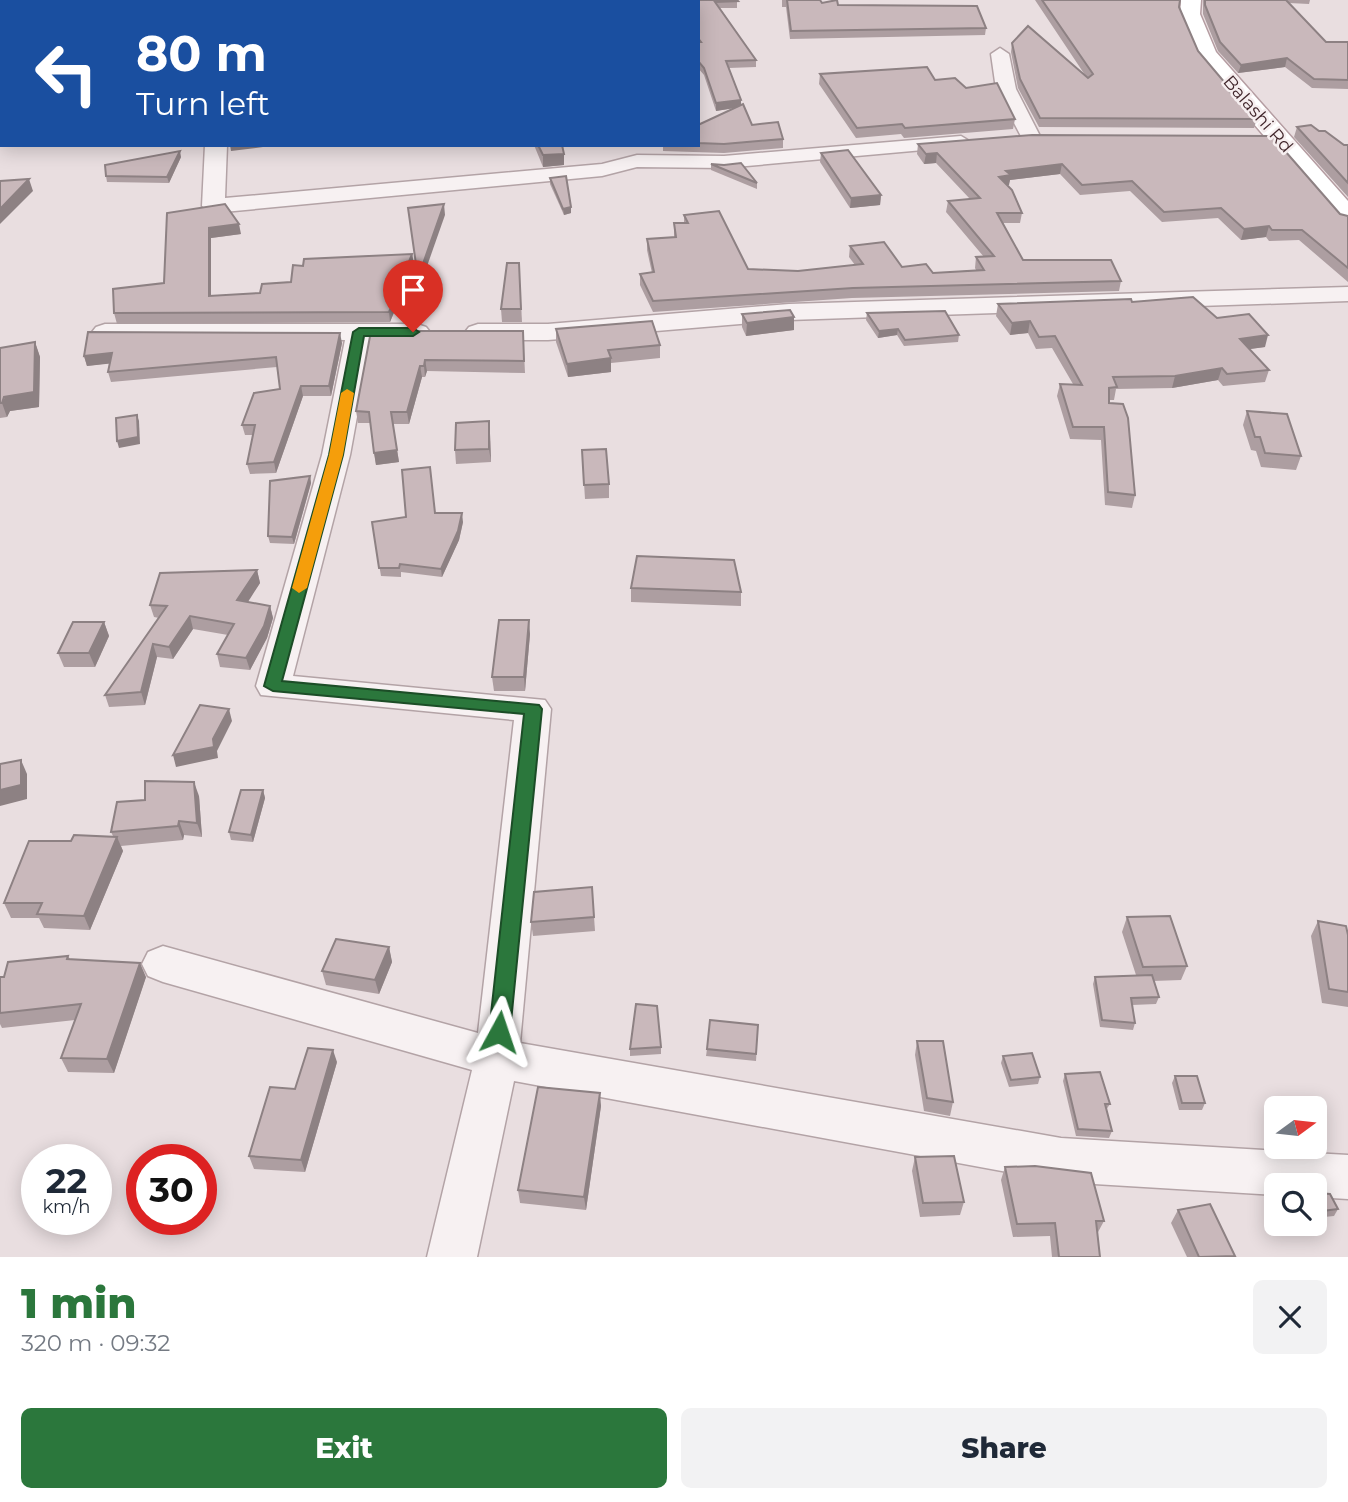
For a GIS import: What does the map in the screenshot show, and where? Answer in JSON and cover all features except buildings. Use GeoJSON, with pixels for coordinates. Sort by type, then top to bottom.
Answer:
{"type":"FeatureCollection","features":[{"type":"Feature","properties":{"kind":"main road","name":"Balashi Rd"},"geometry":{"type":"LineString","coordinates":[[1191,0],[1190,14],[1206,54],[1348,217]]}},
{"type":"Feature","properties":{"kind":"street"},"geometry":{"type":"LineString","coordinates":[[1000,54],[1006,89],[1030,136]]}},
{"type":"Feature","properties":{"kind":"street"},"geometry":{"type":"LineString","coordinates":[[216,147],[213,206],[603,170],[633,153],[724,162],[1030,136],[1057,136]]}},
{"type":"Feature","properties":{"kind":"street"},"geometry":{"type":"LineString","coordinates":[[1250,136],[1278,136]]}},
{"type":"Feature","properties":{"kind":"street"},"geometry":{"type":"LineString","coordinates":[[105,332],[548,332],[789,312],[1348,295]]}},
{"type":"Feature","properties":{"kind":"street"},"geometry":{"type":"LineString","coordinates":[[359,332],[336,455],[273,686],[533,709],[497,1058],[452,1257]]}},
{"type":"Feature","properties":{"kind":"street"},"geometry":{"type":"LineString","coordinates":[[163,964],[497,1058],[1061,1160],[1348,1177]]}},
{"type":"Feature","properties":{"kind":"slow traffic"},"geometry":{"type":"LineString","coordinates":[[299,588],[336,455],[347,393]]}},
{"type":"Feature","properties":{"kind":"route"},"geometry":{"type":"LineString","coordinates":[[413,332],[359,332],[336,455],[273,686],[533,709],[499,1032]]}}]}
